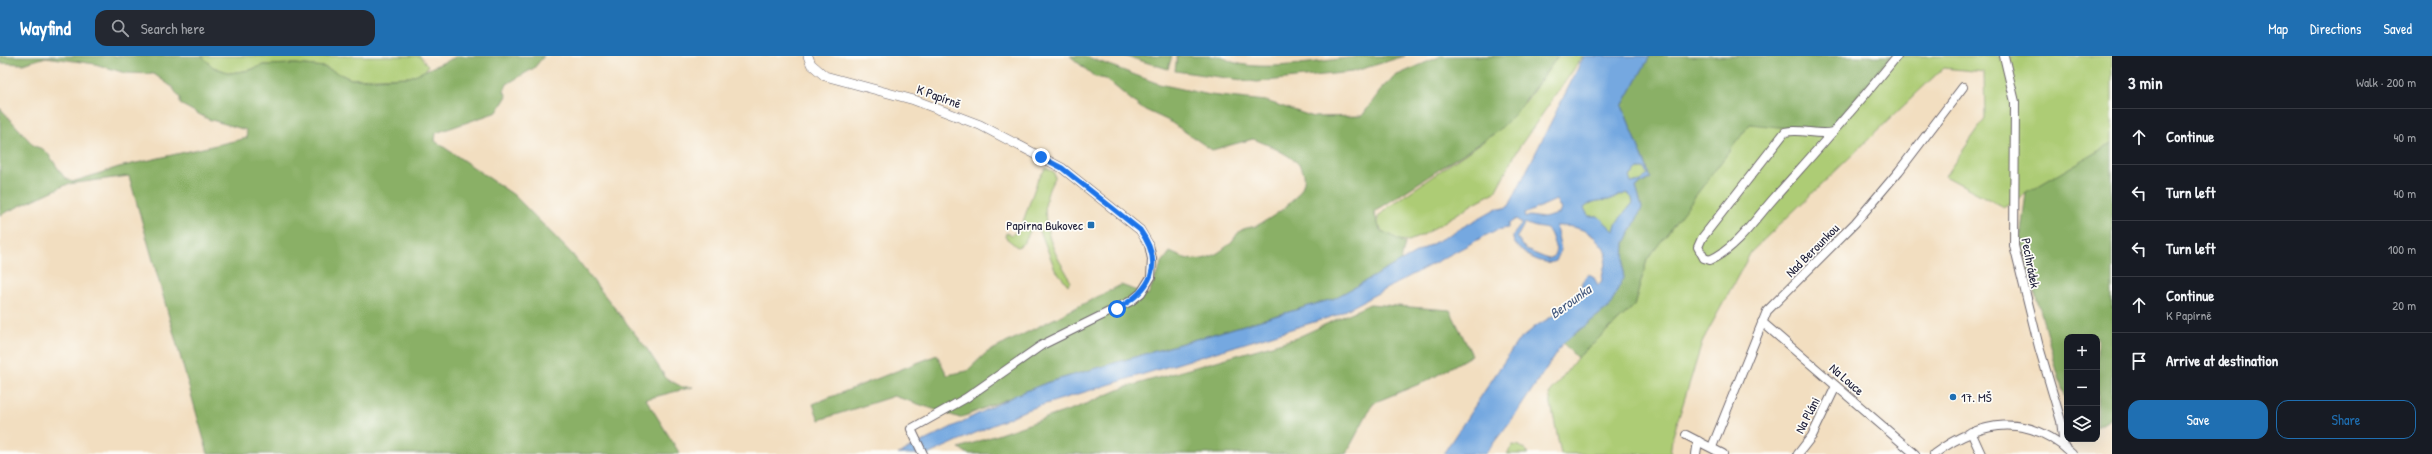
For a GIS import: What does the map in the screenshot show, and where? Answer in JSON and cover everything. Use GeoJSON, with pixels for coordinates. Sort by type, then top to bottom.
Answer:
{"type":"FeatureCollection","features":[{"type":"Feature","properties":{"kind":"street","name":"K Papírně"},"geometry":{"type":"LineString","coordinates":[[808,56],[811,64],[825,76],[914,100],[965,120],[1062,168],[1140,230],[1149,245]]}},
{"type":"Feature","properties":{"kind":"street"},"geometry":{"type":"LineString","coordinates":[[1833,132],[1825,134],[1791,130],[1785,132],[1702,238],[1698,247],[1704,258],[1710,260],[1732,245],[1833,132],[1897,56]]}},
{"type":"Feature","properties":{"kind":"street","name":"Pecihrádek"},"geometry":{"type":"LineString","coordinates":[[2004,56],[2016,102],[2014,246],[2039,347],[2061,421],[2064,446]]}},
{"type":"Feature","properties":{"kind":"street","name":"Nad Berounkou"},"geometry":{"type":"LineString","coordinates":[[1712,447],[1767,311],[1855,223],[1899,171],[1963,87]]}},
{"type":"Feature","properties":{"kind":"street"},"geometry":{"type":"LineString","coordinates":[[923,454],[914,438],[911,428],[966,398],[1029,354],[1117,309],[1141,293],[1151,277],[1152,259],[1149,245]]}},
{"type":"Feature","properties":{"kind":"street","name":"Na Louce"},"geometry":{"type":"LineString","coordinates":[[1762,322],[1915,454]]}},
{"type":"Feature","properties":{"kind":"street","name":"Na Pláni"},"geometry":{"type":"LineString","coordinates":[[1798,454],[1812,436],[1836,386]]}},
{"type":"Feature","properties":{"kind":"street"},"geometry":{"type":"LineString","coordinates":[[1934,454],[1953,440],[1971,432],[1991,426],[2018,426],[2050,436],[2072,454]]}},
{"type":"Feature","properties":{"kind":"street"},"geometry":{"type":"LineString","coordinates":[[1971,432],[1981,454]]}},
{"type":"Feature","properties":{"kind":"street"},"geometry":{"type":"LineString","coordinates":[[1686,435],[1712,447],[1723,454]]}},
{"type":"Feature","properties":{"kind":"street"},"geometry":{"type":"LineString","coordinates":[[1696,454],[1698,441]]}},
{"type":"Feature","properties":{"kind":"green space"},"geometry":{"type":"Polygon","coordinates":[[[0,56],[202,56],[213,67],[230,73],[250,70],[263,65],[296,64],[324,67],[351,79],[373,79],[410,77],[458,56],[544,56],[534,68],[507,84],[504,91],[507,96],[497,112],[436,133],[435,141],[514,195],[572,254],[647,349],[666,378],[682,387],[693,387],[646,399],[680,454],[208,454],[129,176],[68,184],[0,215],[0,108],[34,146],[43,149],[49,155],[64,177],[72,182],[119,167],[247,138],[246,130],[208,119],[180,104],[180,98],[172,87],[154,74],[125,73],[95,64],[46,57],[23,64],[0,63],[0,56]]]}},
{"type":"Feature","properties":{"kind":"green space"},"geometry":{"type":"Polygon","coordinates":[[[202,56],[420,56],[428,66],[424,72],[410,77],[351,79],[324,67],[296,64],[263,65],[250,70],[230,73],[213,67],[202,56]]]}},
{"type":"Feature","properties":{"kind":"green space"},"geometry":{"type":"Polygon","coordinates":[[[1070,56],[1085,56],[1159,84],[1210,95],[1266,101],[1314,117],[1362,116],[1383,87],[1395,76],[1441,56],[1558,56],[1515,114],[1498,131],[1374,212],[1380,230],[1405,243],[1401,262],[1333,299],[1046,383],[960,418],[894,396],[819,420],[813,404],[937,355],[947,375],[967,371],[986,353],[1121,285],[1148,295],[1161,264],[1170,252],[1189,259],[1202,259],[1211,256],[1219,252],[1242,230],[1258,225],[1284,208],[1299,192],[1303,184],[1304,175],[1300,166],[1285,154],[1253,139],[1212,150],[1169,121],[1141,108],[1106,79],[1095,77],[1070,56]]]}},
{"type":"Feature","properties":{"kind":"green space"},"geometry":{"type":"Polygon","coordinates":[[[1125,56],[1172,56],[1168,69],[1125,56]]]}},
{"type":"Feature","properties":{"kind":"green space"},"geometry":{"type":"Polygon","coordinates":[[[1177,56],[1222,56],[1234,62],[1250,66],[1269,66],[1365,56],[1405,56],[1352,72],[1257,82],[1175,71],[1177,56]]]}},
{"type":"Feature","properties":{"kind":"green space"},"geometry":{"type":"Polygon","coordinates":[[[1558,56],[1583,56],[1518,149],[1495,192],[1423,235],[1409,241],[1397,240],[1385,234],[1378,225],[1378,217],[1387,208],[1498,131],[1526,101],[1558,56]]]}},
{"type":"Feature","properties":{"kind":"green space"},"geometry":{"type":"Polygon","coordinates":[[[1650,56],[1890,56],[1826,132],[1750,124],[1647,260],[1634,306],[1577,358],[1563,343],[1610,306],[1623,279],[1625,243],[1642,208],[1636,187],[1651,178],[1622,106],[1650,56]]]}},
{"type":"Feature","properties":{"kind":"green space"},"geometry":{"type":"Polygon","coordinates":[[[1890,56],[2112,56],[2112,143],[2003,207],[1945,176],[1985,119],[1984,72],[1943,68],[1751,252],[1703,340],[1672,439],[1670,454],[1561,454],[1549,394],[1577,358],[1634,306],[1647,260],[1750,123],[1826,132],[1890,56]]]}},
{"type":"Feature","properties":{"kind":"green space"},"geometry":{"type":"Polygon","coordinates":[[[2112,143],[2112,418],[2100,425],[2100,334],[2064,334],[2064,395],[2020,239],[2026,193],[2112,143]]]}},
{"type":"Feature","properties":{"kind":"green space"},"geometry":{"type":"Polygon","coordinates":[[[1046,168],[1054,172],[1055,178],[1047,196],[1045,216],[1052,245],[1069,277],[1070,281],[1068,285],[1055,269],[1040,231],[1036,228],[1031,229],[1024,242],[1017,247],[1005,237],[1006,233],[1011,235],[1020,230],[1038,179],[1046,168]]]}},
{"type":"Feature","properties":{"kind":"green space"},"geometry":{"type":"Polygon","coordinates":[[[1638,169],[1645,169],[1648,174],[1641,181],[1631,183],[1629,177],[1638,169]]]}},
{"type":"Feature","properties":{"kind":"green space"},"geometry":{"type":"Polygon","coordinates":[[[1627,193],[1632,198],[1633,203],[1617,222],[1614,232],[1598,216],[1588,216],[1584,208],[1593,202],[1610,199],[1627,193]]]}},
{"type":"Feature","properties":{"kind":"green space"},"geometry":{"type":"Polygon","coordinates":[[[1370,304],[1450,310],[1472,355],[1429,380],[1373,403],[1346,454],[968,454],[959,448],[1081,406],[1123,388],[1296,338],[1370,304]]]}},
{"type":"Feature","properties":{"kind":"green space"},"geometry":{"type":"Polygon","coordinates":[[[1513,445],[1520,446],[1529,454],[1507,454],[1513,445]]]}},
{"type":"Feature","properties":{"kind":"water"},"geometry":{"type":"Polygon","coordinates":[[[1584,56],[1650,56],[1622,106],[1651,178],[1636,187],[1642,208],[1625,243],[1623,279],[1610,306],[1563,343],[1516,414],[1485,454],[1443,454],[1517,342],[1536,326],[1563,310],[1580,294],[1582,282],[1588,274],[1593,276],[1598,285],[1601,283],[1607,253],[1592,235],[1580,229],[1556,226],[1561,250],[1556,261],[1545,262],[1531,257],[1519,249],[1515,244],[1513,237],[1522,223],[1516,219],[1508,224],[1508,228],[1496,230],[1337,315],[1026,410],[929,454],[898,454],[1016,395],[1046,383],[1333,299],[1497,208],[1501,209],[1509,206],[1584,56]],[[1638,169],[1629,177],[1631,183],[1641,181],[1648,174],[1645,169],[1638,169]],[[1627,193],[1610,199],[1593,202],[1584,208],[1588,216],[1598,216],[1614,231],[1617,222],[1633,203],[1632,198],[1627,193]],[[1556,200],[1524,214],[1525,218],[1529,216],[1544,218],[1559,214],[1561,209],[1556,200]],[[1525,223],[1517,237],[1526,250],[1548,259],[1553,257],[1556,250],[1551,234],[1546,229],[1525,223]]]}},
{"type":"Feature","properties":{"kind":"place","name":"Papírna Bukovec"},"geometry":{"type":"Point","coordinates":[1091,225]}},
{"type":"Feature","properties":{"kind":"place","name":"17. MŠ"},"geometry":{"type":"Point","coordinates":[1953,397]}},
{"type":"Feature","properties":{"kind":"route"},"geometry":{"type":"LineString","coordinates":[[1041,157],[1062,168],[1140,230],[1146,239],[1151,250],[1152,259],[1149,284],[1132,301],[1117,309]]}},
{"type":"Feature","properties":{"kind":"water label","name":"Berounka"},"geometry":{"type":"Point","coordinates":[1570,301]}}]}
